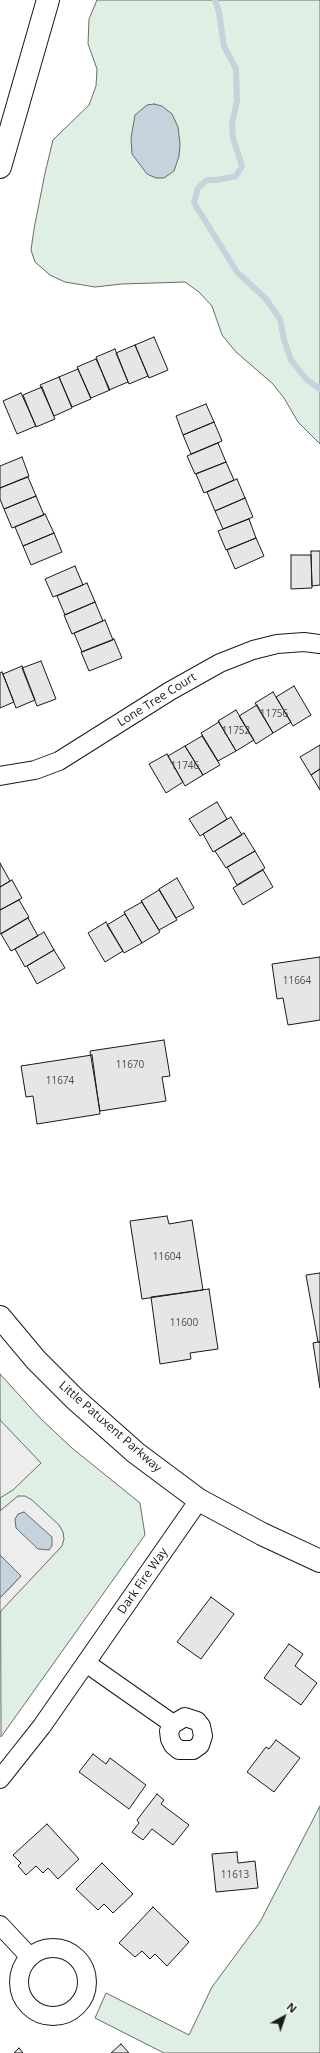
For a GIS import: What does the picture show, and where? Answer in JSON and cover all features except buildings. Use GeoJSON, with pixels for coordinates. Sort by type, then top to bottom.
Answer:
{"type":"FeatureCollection","features":[{"type":"Feature","properties":{"kind":"street"},"geometry":{"type":"LineString","coordinates":[[0,167],[5,130],[48,0]]}},
{"type":"Feature","properties":{"kind":"street","name":"Lone Tree Court"},"geometry":{"type":"LineString","coordinates":[[0,776],[35,770],[59,761],[176,688],[220,663],[253,650],[277,644],[304,642],[320,644]]}},
{"type":"Feature","properties":{"kind":"street","name":"Little Patuxent Parkway"},"geometry":{"type":"LineString","coordinates":[[0,1317],[36,1360],[75,1399],[136,1453],[199,1500],[262,1534],[320,1561]]}},
{"type":"Feature","properties":{"kind":"street","name":"Dark Fire Way"},"geometry":{"type":"LineString","coordinates":[[0,1779],[42,1726],[199,1500]]}},
{"type":"Feature","properties":{"kind":"street"},"geometry":{"type":"LineString","coordinates":[[86,1663],[173,1724]]}},
{"type":"Feature","properties":{"kind":"street"},"geometry":{"type":"LineString","coordinates":[[0,1925],[30,1957]]}},
{"type":"Feature","properties":{"kind":"green space"},"geometry":{"type":"Polygon","coordinates":[[[97,0],[320,0],[320,444],[298,422],[284,398],[273,384],[236,352],[222,335],[212,306],[199,292],[185,282],[122,284],[95,287],[65,282],[50,275],[35,262],[31,250],[34,229],[53,140],[89,105],[96,86],[97,69],[88,44],[89,19],[97,0]]]}},
{"type":"Feature","properties":{"kind":"green space"},"geometry":{"type":"Polygon","coordinates":[[[0,1374],[40,1418],[72,1448],[140,1503],[145,1535],[1,1737],[0,1374]]]}},
{"type":"Feature","properties":{"kind":"green space"},"geometry":{"type":"Polygon","coordinates":[[[320,1806],[320,2053],[164,2053],[95,2018],[106,1993],[189,2035],[212,1987],[260,1922],[320,1806]]]}},
{"type":"Feature","properties":{"kind":"shaded area"},"geometry":{"type":"Polygon","coordinates":[[[154,104],[162,106],[172,114],[178,127],[180,144],[179,156],[174,171],[164,178],[156,178],[147,174],[132,154],[131,138],[135,115],[147,105],[154,104]]]}},
{"type":"Feature","properties":{"kind":"shaded area"},"geometry":{"type":"Polygon","coordinates":[[[0,1420],[41,1463],[13,1490],[0,1498],[0,1420]]]}},
{"type":"Feature","properties":{"kind":"shaded area"},"geometry":{"type":"Polygon","coordinates":[[[18,1496],[25,1496],[32,1500],[59,1525],[63,1532],[64,1539],[62,1546],[0,1612],[0,1598],[21,1576],[0,1555],[0,1511],[18,1496]]]}},
{"type":"Feature","properties":{"kind":"shaded area"},"geometry":{"type":"Polygon","coordinates":[[[24,1512],[52,1537],[52,1546],[49,1550],[38,1549],[16,1528],[15,1519],[18,1514],[24,1512]]]}},
{"type":"Feature","properties":{"kind":"shaded area"},"geometry":{"type":"Polygon","coordinates":[[[0,1555],[21,1576],[0,1598],[0,1555]]]}},
{"type":"Feature","properties":{"kind":"waterway"},"geometry":{"type":"LineString","coordinates":[[215,0],[219,12],[224,46],[236,69],[237,101],[232,124],[233,138],[242,166],[236,176],[217,180],[207,180],[198,188],[194,203],[237,272],[266,299],[280,319],[284,340],[291,360],[307,380],[320,389]]}}]}
